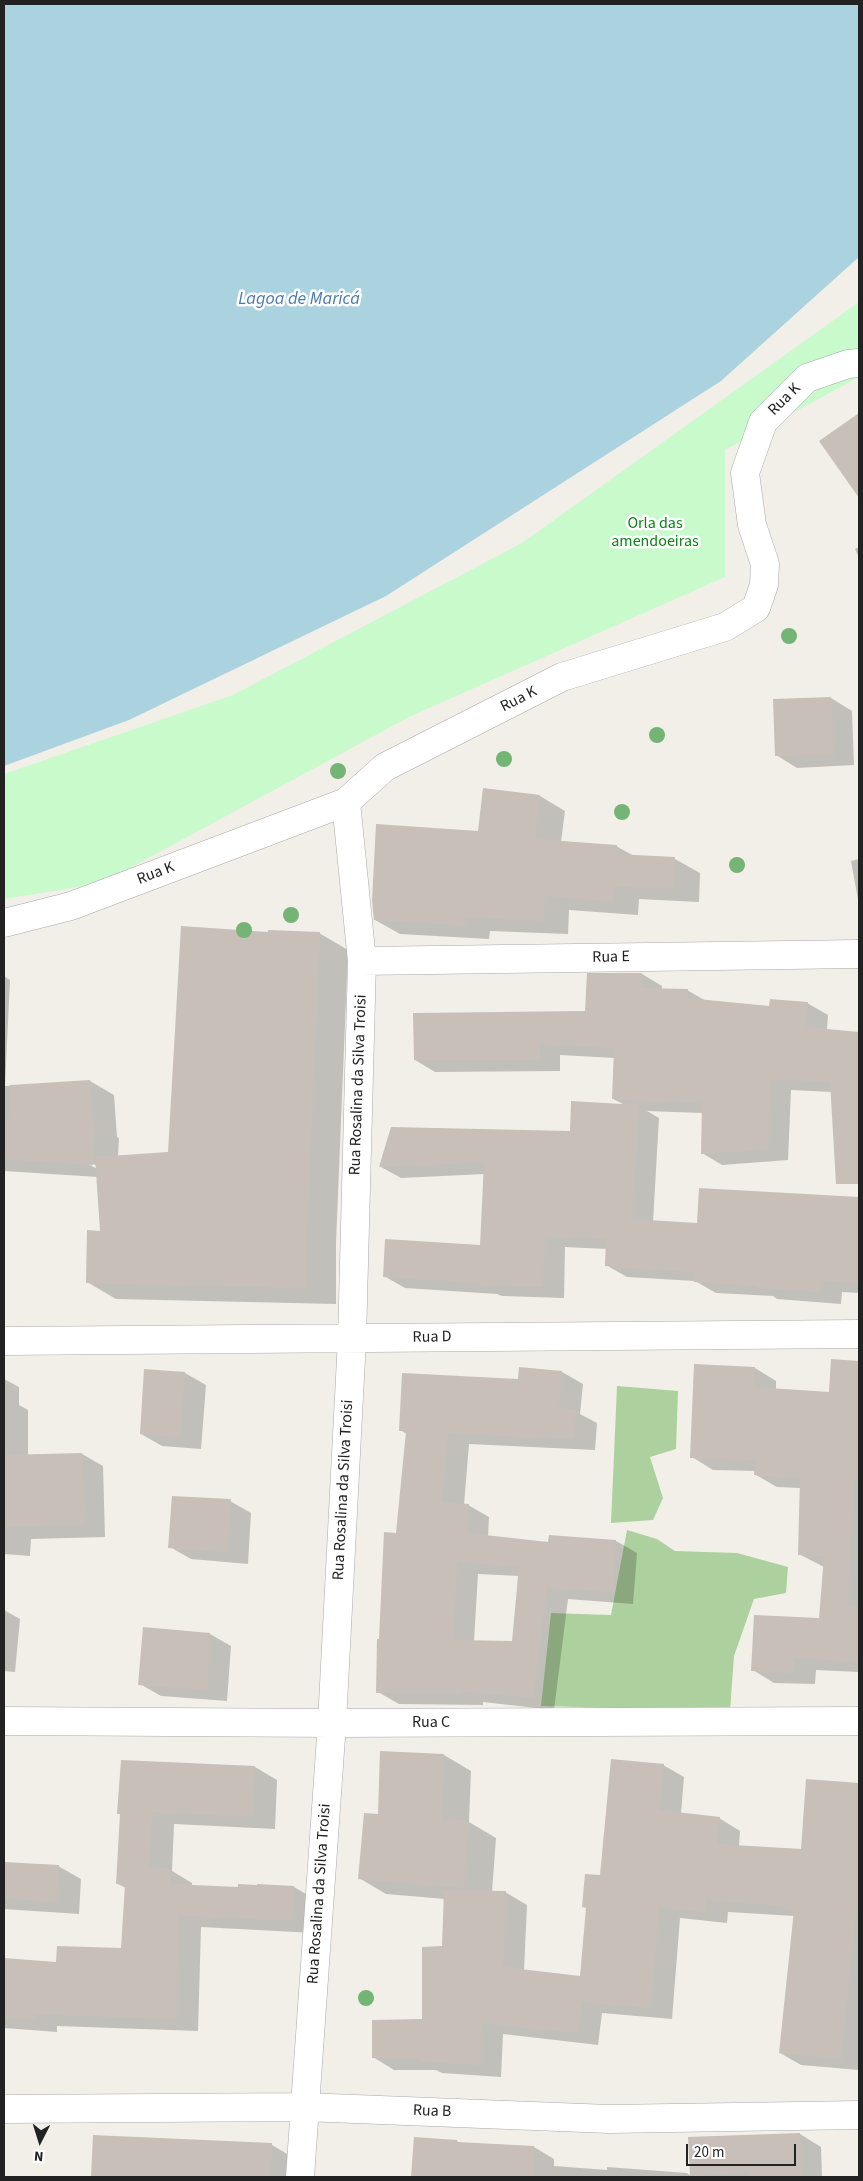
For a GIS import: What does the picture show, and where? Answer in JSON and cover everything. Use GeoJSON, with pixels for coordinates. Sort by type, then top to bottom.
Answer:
{"type":"FeatureCollection","features":[{"type":"Feature","properties":{"kind":"street","name":"Rua K"},"geometry":{"type":"LineString","coordinates":[[4,923],[71,906],[346,802],[385,767],[562,677],[725,627],[756,608],[764,585],[765,564],[752,525],[745,473],[763,422],[807,378],[848,364],[859,363]]}},
{"type":"Feature","properties":{"kind":"street","name":"Rua Rosalina da Silva Troisi"},"geometry":{"type":"LineString","coordinates":[[300,2177],[332,1723],[352,1339],[362,961],[346,802]]}},
{"type":"Feature","properties":{"kind":"street","name":"Rua E"},"geometry":{"type":"LineString","coordinates":[[362,961],[859,954]]}},
{"type":"Feature","properties":{"kind":"street","name":"Rua D"},"geometry":{"type":"LineString","coordinates":[[4,1341],[859,1334]]}},
{"type":"Feature","properties":{"kind":"street","name":"Rua C"},"geometry":{"type":"LineString","coordinates":[[4,1722],[859,1721]]}},
{"type":"Feature","properties":{"kind":"street","name":"Rua B"},"geometry":{"type":"LineString","coordinates":[[4,2109],[304,2107],[609,2119],[859,2115]]}},
{"type":"Feature","properties":{"kind":"green space","name":"Orla das amendoeiras"},"geometry":{"type":"Polygon","coordinates":[[[859,302],[859,377],[725,450],[725,577],[411,716],[102,883],[4,899],[4,774],[233,695],[522,543],[859,302]]]}},
{"type":"Feature","properties":{"kind":"green space"},"geometry":{"type":"Polygon","coordinates":[[[617,1386],[678,1391],[676,1449],[650,1457],[663,1498],[653,1520],[611,1523],[617,1386]]]}},
{"type":"Feature","properties":{"kind":"green space"},"geometry":{"type":"Polygon","coordinates":[[[627,1530],[657,1539],[675,1551],[737,1553],[788,1567],[786,1593],[754,1599],[734,1656],[730,1711],[541,1706],[551,1613],[611,1615],[627,1530]]]}},
{"type":"Feature","properties":{"kind":"water","name":"Lagoa de Maricá"},"geometry":{"type":"Polygon","coordinates":[[[4,4],[859,4],[859,257],[721,381],[386,596],[129,720],[4,766],[4,4]]]}},
{"type":"Feature","properties":{"kind":"building"},"geometry":{"type":"Polygon","coordinates":[[[859,413],[859,498],[819,441],[859,413]]]}},
{"type":"Feature","properties":{"kind":"building"},"geometry":{"type":"Polygon","coordinates":[[[831,697],[834,754],[775,756],[773,699],[831,697]]]}},
{"type":"Feature","properties":{"kind":"building"},"geometry":{"type":"Polygon","coordinates":[[[483,788],[540,795],[535,839],[617,845],[616,854],[675,857],[674,889],[614,886],[613,901],[545,896],[543,921],[465,917],[465,925],[374,920],[372,901],[376,824],[478,831],[483,788]]]}},
{"type":"Feature","properties":{"kind":"building"},"geometry":{"type":"Polygon","coordinates":[[[181,926],[268,932],[268,930],[320,932],[307,1226],[307,1288],[86,1283],[87,1230],[100,1231],[95,1157],[168,1152],[181,926]]]}},
{"type":"Feature","properties":{"kind":"building"},"geometry":{"type":"Polygon","coordinates":[[[587,973],[642,973],[641,988],[688,989],[687,998],[769,1006],[770,999],[808,1002],[806,1027],[859,1032],[859,1184],[836,1184],[830,1082],[771,1079],[768,1149],[701,1154],[702,1103],[612,1099],[614,1048],[540,1044],[540,1060],[414,1060],[413,1013],[585,1011],[587,973]]]}},
{"type":"Feature","properties":{"kind":"building"},"geometry":{"type":"Polygon","coordinates":[[[90,1080],[93,1123],[95,1123],[93,1165],[4,1159],[4,1119],[12,1120],[10,1085],[90,1080]]]}},
{"type":"Feature","properties":{"kind":"building"},"geometry":{"type":"Polygon","coordinates":[[[571,1101],[639,1105],[632,1219],[697,1223],[699,1188],[859,1197],[859,1283],[821,1281],[820,1292],[755,1287],[755,1285],[694,1282],[694,1272],[605,1266],[606,1239],[545,1236],[543,1287],[480,1285],[480,1283],[383,1277],[385,1239],[480,1245],[484,1162],[379,1167],[391,1127],[570,1131],[571,1101]]]}},
{"type":"Feature","properties":{"kind":"building"},"geometry":{"type":"Polygon","coordinates":[[[831,1359],[859,1361],[859,1480],[854,1479],[848,1605],[859,1606],[859,1662],[794,1658],[794,1673],[751,1671],[754,1615],[819,1618],[824,1556],[798,1555],[800,1478],[754,1475],[755,1460],[690,1458],[694,1364],[755,1367],[754,1387],[829,1392],[831,1359]]]}},
{"type":"Feature","properties":{"kind":"building"},"geometry":{"type":"Polygon","coordinates":[[[519,1367],[562,1371],[559,1408],[576,1410],[574,1439],[448,1433],[442,1502],[469,1504],[467,1533],[548,1542],[549,1535],[616,1540],[613,1592],[547,1588],[533,1698],[462,1691],[462,1694],[376,1693],[377,1639],[379,1639],[384,1532],[396,1533],[406,1431],[399,1431],[402,1373],[518,1379],[519,1367]],[[457,1562],[453,1640],[512,1641],[519,1566],[457,1562]]]}},
{"type":"Feature","properties":{"kind":"building"},"geometry":{"type":"Polygon","coordinates":[[[144,1369],[185,1372],[180,1437],[140,1434],[144,1369]]]}},
{"type":"Feature","properties":{"kind":"building"},"geometry":{"type":"Polygon","coordinates":[[[82,1453],[85,1525],[4,1527],[4,1455],[82,1453]]]}},
{"type":"Feature","properties":{"kind":"building"},"geometry":{"type":"Polygon","coordinates":[[[172,1496],[231,1499],[227,1552],[168,1548],[172,1496]]]}},
{"type":"Feature","properties":{"kind":"building"},"geometry":{"type":"Polygon","coordinates":[[[143,1627],[210,1633],[207,1690],[138,1685],[143,1627]]]}},
{"type":"Feature","properties":{"kind":"building"},"geometry":{"type":"Polygon","coordinates":[[[380,1751],[444,1754],[442,1819],[469,1821],[464,1888],[358,1879],[364,1813],[378,1814],[380,1751]]]}},
{"type":"Feature","properties":{"kind":"building"},"geometry":{"type":"Polygon","coordinates":[[[611,1759],[664,1764],[659,1810],[720,1817],[717,1844],[801,1849],[806,1779],[859,1783],[859,1913],[856,1913],[841,2059],[779,2053],[794,1910],[785,1910],[785,1906],[707,1900],[706,1912],[659,1907],[651,2008],[582,2002],[578,2033],[482,2023],[480,2065],[419,2061],[419,2058],[372,2058],[372,2020],[422,2019],[422,1947],[442,1946],[444,1890],[506,1891],[503,1967],[580,1976],[586,1908],[582,1907],[585,1874],[600,1875],[611,1759]]]}},
{"type":"Feature","properties":{"kind":"building"},"geometry":{"type":"Polygon","coordinates":[[[121,1760],[255,1766],[253,1817],[152,1812],[149,1867],[170,1869],[170,1884],[238,1887],[238,1884],[294,1886],[292,1921],[179,1915],[176,2019],[35,2014],[34,2019],[4,2018],[4,1958],[56,1962],[57,1946],[121,1948],[125,1885],[116,1884],[120,1814],[117,1814],[121,1760]]]}},
{"type":"Feature","properties":{"kind":"building"},"geometry":{"type":"Polygon","coordinates":[[[4,1862],[59,1865],[57,1902],[4,1898],[4,1862]]]}},
{"type":"Feature","properties":{"kind":"building"},"geometry":{"type":"Polygon","coordinates":[[[800,2133],[802,2177],[749,2177],[749,2173],[690,2176],[688,2137],[800,2133]]]}},
{"type":"Feature","properties":{"kind":"building"},"geometry":{"type":"Polygon","coordinates":[[[93,2135],[272,2143],[270,2177],[91,2177],[93,2135]]]}},
{"type":"Feature","properties":{"kind":"building"},"geometry":{"type":"Polygon","coordinates":[[[414,2137],[457,2140],[457,2142],[534,2146],[533,2177],[411,2177],[414,2137]]]}}]}
